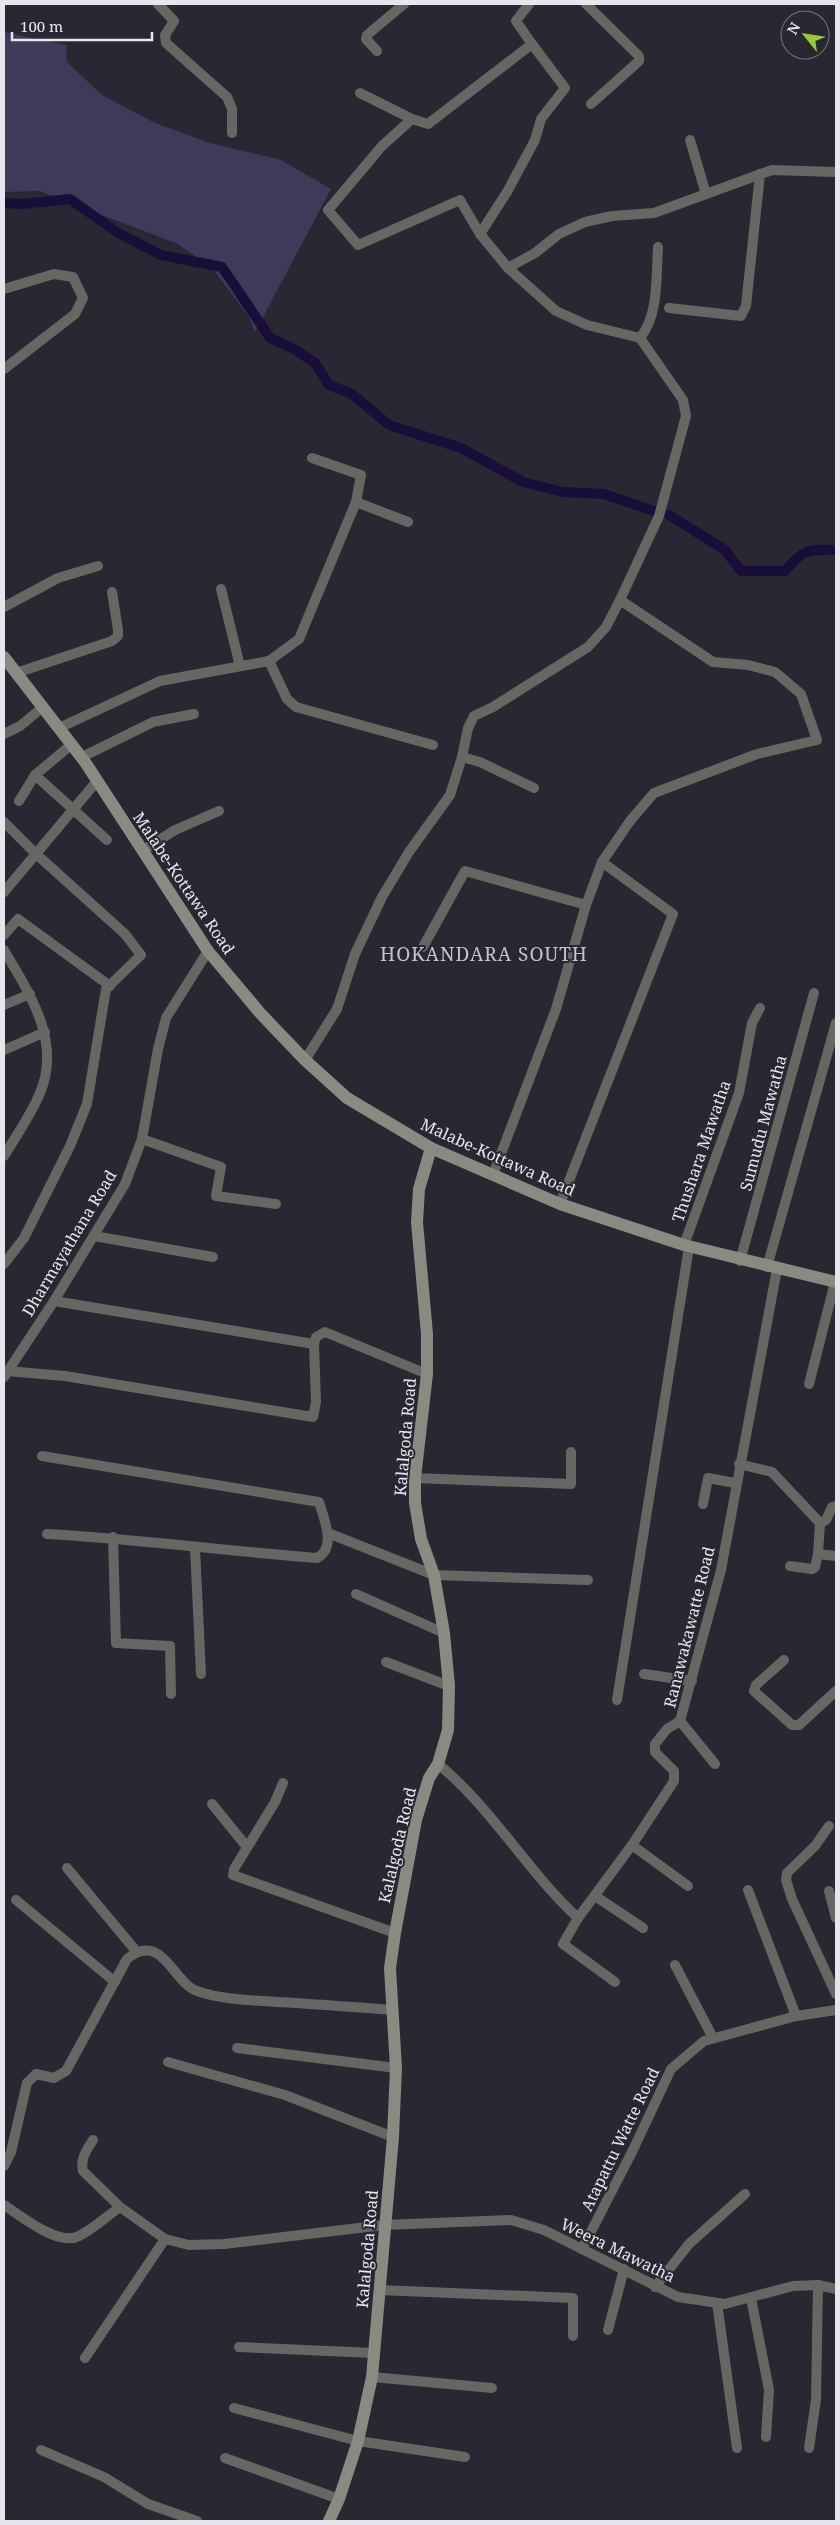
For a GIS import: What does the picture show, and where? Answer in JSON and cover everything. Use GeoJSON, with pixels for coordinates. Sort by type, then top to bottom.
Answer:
{"type":"FeatureCollection","features":[{"type":"Feature","properties":{"kind":"street"},"geometry":{"type":"LineString","coordinates":[[158,4],[174,21],[165,35],[166,43],[227,97],[232,109],[232,133]]}},
{"type":"Feature","properties":{"kind":"street"},"geometry":{"type":"LineString","coordinates":[[377,51],[366,39],[368,35],[404,4]]}},
{"type":"Feature","properties":{"kind":"street"},"geometry":{"type":"LineString","coordinates":[[480,234],[507,192],[535,140],[540,119],[565,88],[516,21],[529,4]]}},
{"type":"Feature","properties":{"kind":"street"},"geometry":{"type":"LineString","coordinates":[[586,4],[639,56],[639,61],[590,104]]}},
{"type":"Feature","properties":{"kind":"street"},"geometry":{"type":"LineString","coordinates":[[360,93],[412,119],[428,124],[532,44]]}},
{"type":"Feature","properties":{"kind":"street"},"geometry":{"type":"LineString","coordinates":[[305,1060],[337,1009],[355,954],[382,897],[409,852],[450,795],[462,757],[468,728],[474,716],[494,707],[588,647],[606,627],[660,516],[686,416],[683,400],[640,338],[587,325],[556,311],[508,268],[480,234],[460,200],[358,244],[328,210],[382,146],[412,119]]}},
{"type":"Feature","properties":{"kind":"street"},"geometry":{"type":"LineString","coordinates":[[690,140],[706,194]]}},
{"type":"Feature","properties":{"kind":"street"},"geometry":{"type":"LineString","coordinates":[[508,268],[536,253],[559,234],[585,222],[612,216],[654,213],[772,170],[836,172]]}},
{"type":"Feature","properties":{"kind":"street"},"geometry":{"type":"LineString","coordinates":[[669,308],[741,316],[746,306],[760,174]]}},
{"type":"Feature","properties":{"kind":"street"},"geometry":{"type":"LineString","coordinates":[[640,338],[648,328],[652,315],[658,247]]}},
{"type":"Feature","properties":{"kind":"street"},"geometry":{"type":"LineString","coordinates":[[4,289],[54,274],[73,277],[83,298],[75,314],[4,369]]}},
{"type":"Feature","properties":{"kind":"street"},"geometry":{"type":"LineString","coordinates":[[59,728],[160,681],[270,661],[299,639],[356,502],[361,475],[312,458]]}},
{"type":"Feature","properties":{"kind":"street"},"geometry":{"type":"LineString","coordinates":[[356,502],[408,522]]}},
{"type":"Feature","properties":{"kind":"street"},"geometry":{"type":"LineString","coordinates":[[4,607],[58,578],[98,566]]}},
{"type":"Feature","properties":{"kind":"street"},"geometry":{"type":"LineString","coordinates":[[221,589],[240,666]]}},
{"type":"Feature","properties":{"kind":"street"},"geometry":{"type":"LineString","coordinates":[[16,673],[112,641],[118,636],[112,592]]}},
{"type":"Feature","properties":{"kind":"street"},"geometry":{"type":"LineString","coordinates":[[493,1175],[556,1009],[586,905],[602,862],[630,821],[654,793],[757,754],[817,740],[801,694],[775,672],[748,665],[713,662],[620,600]]}},
{"type":"Feature","properties":{"kind":"street","name":"Malabe-Kottawa Road"},"geometry":{"type":"LineString","coordinates":[[4,657],[82,758],[208,951],[261,1014],[305,1060],[347,1098],[431,1148],[560,1204],[687,1246],[740,1261],[836,1282]]}},
{"type":"Feature","properties":{"kind":"street"},"geometry":{"type":"LineString","coordinates":[[270,661],[287,698],[296,707],[433,745]]}},
{"type":"Feature","properties":{"kind":"street"},"geometry":{"type":"LineString","coordinates":[[4,734],[20,726],[43,707]]}},
{"type":"Feature","properties":{"kind":"street"},"geometry":{"type":"LineString","coordinates":[[82,758],[153,722],[194,714]]}},
{"type":"Feature","properties":{"kind":"street"},"geometry":{"type":"LineString","coordinates":[[19,801],[35,776],[72,744]]}},
{"type":"Feature","properties":{"kind":"street"},"geometry":{"type":"LineString","coordinates":[[462,757],[480,762],[534,788]]}},
{"type":"Feature","properties":{"kind":"street"},"geometry":{"type":"LineString","coordinates":[[35,776],[107,840]]}},
{"type":"Feature","properties":{"kind":"street"},"geometry":{"type":"LineString","coordinates":[[4,892],[35,853],[97,782]]}},
{"type":"Feature","properties":{"kind":"street"},"geometry":{"type":"LineString","coordinates":[[142,851],[175,830],[219,811]]}},
{"type":"Feature","properties":{"kind":"street"},"geometry":{"type":"LineString","coordinates":[[4,822],[35,853],[125,934],[141,955],[106,989],[87,1104],[70,1146],[24,1238],[4,1264]]}},
{"type":"Feature","properties":{"kind":"street"},"geometry":{"type":"LineString","coordinates":[[560,1204],[673,914],[602,862]]}},
{"type":"Feature","properties":{"kind":"street"},"geometry":{"type":"LineString","coordinates":[[423,947],[466,871],[586,905]]}},
{"type":"Feature","properties":{"kind":"street"},"geometry":{"type":"LineString","coordinates":[[4,934],[18,919],[110,986]]}},
{"type":"Feature","properties":{"kind":"street"},"geometry":{"type":"LineString","coordinates":[[4,950],[30,994],[45,1032],[49,1056],[41,1092],[4,1156]]}},
{"type":"Feature","properties":{"kind":"street","name":"Dharmayathana Road"},"geometry":{"type":"LineString","coordinates":[[6,1374],[54,1301],[125,1184],[142,1138],[158,1049],[166,1018],[208,951]]}},
{"type":"Feature","properties":{"kind":"street","name":"Sumudu Mawatha"},"geometry":{"type":"LineString","coordinates":[[740,1261],[814,993]]}},
{"type":"Feature","properties":{"kind":"street"},"geometry":{"type":"LineString","coordinates":[[4,1006],[30,994]]}},
{"type":"Feature","properties":{"kind":"street","name":"Thushara Mawatha"},"geometry":{"type":"LineString","coordinates":[[617,1700],[687,1246],[739,1093],[752,1023],[760,1008]]}},
{"type":"Feature","properties":{"kind":"street","name":"Ranawakawatte Road"},"geometry":{"type":"LineString","coordinates":[[615,1982],[563,1944],[578,1918],[632,1845],[674,1781],[674,1771],[655,1752],[655,1744],[667,1729],[680,1721],[721,1570],[739,1464],[747,1433],[772,1268],[836,1023]]}},
{"type":"Feature","properties":{"kind":"street"},"geometry":{"type":"LineString","coordinates":[[4,1050],[45,1032]]}},
{"type":"Feature","properties":{"kind":"street"},"geometry":{"type":"LineString","coordinates":[[142,1138],[221,1167],[216,1196],[276,1204]]}},
{"type":"Feature","properties":{"kind":"street","name":"Kalalgoda Road"},"geometry":{"type":"LineString","coordinates":[[330,2521],[358,2441],[372,2377],[393,2137],[396,2068],[390,1968],[395,1933],[416,1820],[429,1778],[438,1764],[448,1730],[449,1686],[444,1633],[434,1575],[421,1539],[415,1503],[415,1478],[427,1374],[427,1334],[417,1222],[419,1189],[431,1148]]}},
{"type":"Feature","properties":{"kind":"street"},"geometry":{"type":"LineString","coordinates":[[94,1236],[213,1257]]}},
{"type":"Feature","properties":{"kind":"street"},"geometry":{"type":"LineString","coordinates":[[808,1384],[836,1282]]}},
{"type":"Feature","properties":{"kind":"street"},"geometry":{"type":"LineString","coordinates":[[54,1301],[314,1344]]}},
{"type":"Feature","properties":{"kind":"street"},"geometry":{"type":"LineString","coordinates":[[6,1374],[65,1376],[313,1417],[316,1402],[314,1344],[316,1337],[325,1332],[427,1374]]}},
{"type":"Feature","properties":{"kind":"street"},"geometry":{"type":"LineString","coordinates":[[415,1478],[571,1484],[571,1452]]}},
{"type":"Feature","properties":{"kind":"street"},"geometry":{"type":"LineString","coordinates":[[42,1456],[319,1502],[328,1533],[327,1548],[324,1554],[316,1558],[195,1548],[113,1537],[47,1534]]}},
{"type":"Feature","properties":{"kind":"street"},"geometry":{"type":"LineString","coordinates":[[739,1464],[772,1472],[820,1523],[818,1554],[815,1567],[812,1569],[790,1566]]}},
{"type":"Feature","properties":{"kind":"street"},"geometry":{"type":"LineString","coordinates":[[703,1504],[708,1478],[736,1483]]}},
{"type":"Feature","properties":{"kind":"street"},"geometry":{"type":"LineString","coordinates":[[820,1523],[826,1520],[832,1506],[836,1506]]}},
{"type":"Feature","properties":{"kind":"street"},"geometry":{"type":"LineString","coordinates":[[328,1533],[434,1575],[588,1580]]}},
{"type":"Feature","properties":{"kind":"street"},"geometry":{"type":"LineString","coordinates":[[113,1537],[116,1643],[170,1646],[171,1694]]}},
{"type":"Feature","properties":{"kind":"street"},"geometry":{"type":"LineString","coordinates":[[195,1548],[201,1674]]}},
{"type":"Feature","properties":{"kind":"street"},"geometry":{"type":"LineString","coordinates":[[818,1554],[836,1556]]}},
{"type":"Feature","properties":{"kind":"street"},"geometry":{"type":"LineString","coordinates":[[356,1594],[444,1633]]}},
{"type":"Feature","properties":{"kind":"street"},"geometry":{"type":"LineString","coordinates":[[784,1660],[756,1685],[754,1691],[792,1726],[799,1725],[836,1691]]}},
{"type":"Feature","properties":{"kind":"street"},"geometry":{"type":"LineString","coordinates":[[386,1662],[449,1686]]}},
{"type":"Feature","properties":{"kind":"street"},"geometry":{"type":"LineString","coordinates":[[644,1674],[692,1682]]}},
{"type":"Feature","properties":{"kind":"street"},"geometry":{"type":"LineString","coordinates":[[680,1721],[715,1764]]}},
{"type":"Feature","properties":{"kind":"street"},"geometry":{"type":"LineString","coordinates":[[438,1764],[454,1777],[504,1834],[552,1894],[578,1918]]}},
{"type":"Feature","properties":{"kind":"street"},"geometry":{"type":"LineString","coordinates":[[283,1782],[275,1802],[234,1869],[233,1875],[395,1933]]}},
{"type":"Feature","properties":{"kind":"street"},"geometry":{"type":"LineString","coordinates":[[212,1804],[247,1847]]}},
{"type":"Feature","properties":{"kind":"street"},"geometry":{"type":"LineString","coordinates":[[829,1826],[815,1846],[787,1873],[786,1880],[792,1899],[836,1994]]}},
{"type":"Feature","properties":{"kind":"street"},"geometry":{"type":"LineString","coordinates":[[632,1845],[688,1886]]}},
{"type":"Feature","properties":{"kind":"street"},"geometry":{"type":"LineString","coordinates":[[67,1868],[136,1951]]}},
{"type":"Feature","properties":{"kind":"street"},"geometry":{"type":"LineString","coordinates":[[748,1890],[796,2016]]}},
{"type":"Feature","properties":{"kind":"street"},"geometry":{"type":"LineString","coordinates":[[829,1891],[836,1918]]}},
{"type":"Feature","properties":{"kind":"street"},"geometry":{"type":"LineString","coordinates":[[594,1896],[643,1928]]}},
{"type":"Feature","properties":{"kind":"street"},"geometry":{"type":"LineString","coordinates":[[16,1900],[115,1982]]}},
{"type":"Feature","properties":{"kind":"street"},"geometry":{"type":"LineString","coordinates":[[4,2166],[11,2152],[27,2083],[36,2074],[54,2078],[66,2071],[127,1959],[136,1951],[150,1951],[161,1956],[194,1991],[226,1998],[392,2010]]}},
{"type":"Feature","properties":{"kind":"street"},"geometry":{"type":"LineString","coordinates":[[675,1965],[713,2038]]}},
{"type":"Feature","properties":{"kind":"street","name":"Atapattu Watte Road"},"geometry":{"type":"LineString","coordinates":[[582,2249],[633,2150],[671,2069],[704,2041],[796,2016],[836,2010]]}},
{"type":"Feature","properties":{"kind":"street"},"geometry":{"type":"LineString","coordinates":[[237,2048],[396,2068]]}},
{"type":"Feature","properties":{"kind":"street"},"geometry":{"type":"LineString","coordinates":[[168,2062],[285,2095],[393,2137]]}},
{"type":"Feature","properties":{"kind":"street"},"geometry":{"type":"LineString","coordinates":[[85,2358],[165,2240],[120,2207],[83,2171],[81,2164],[93,2140]]}},
{"type":"Feature","properties":{"kind":"street"},"geometry":{"type":"LineString","coordinates":[[655,2287],[689,2244],[746,2194]]}},
{"type":"Feature","properties":{"kind":"street"},"geometry":{"type":"LineString","coordinates":[[4,2205],[54,2236],[67,2239],[78,2237],[120,2207]]}},
{"type":"Feature","properties":{"kind":"street","name":"Weera Mawatha"},"geometry":{"type":"LineString","coordinates":[[165,2240],[189,2245],[224,2244],[384,2225],[512,2220],[544,2230],[678,2297],[725,2304],[793,2286],[818,2285],[836,2289]]}},
{"type":"Feature","properties":{"kind":"street"},"geometry":{"type":"LineString","coordinates":[[608,2330],[624,2269]]}},
{"type":"Feature","properties":{"kind":"street"},"geometry":{"type":"LineString","coordinates":[[809,2448],[816,2400],[818,2285]]}},
{"type":"Feature","properties":{"kind":"street"},"geometry":{"type":"LineString","coordinates":[[380,2290],[573,2298],[573,2336]]}},
{"type":"Feature","properties":{"kind":"street"},"geometry":{"type":"LineString","coordinates":[[751,2298],[769,2390],[766,2437]]}},
{"type":"Feature","properties":{"kind":"street"},"geometry":{"type":"LineString","coordinates":[[717,2303],[737,2448]]}},
{"type":"Feature","properties":{"kind":"street"},"geometry":{"type":"LineString","coordinates":[[239,2347],[374,2353]]}},
{"type":"Feature","properties":{"kind":"street"},"geometry":{"type":"LineString","coordinates":[[372,2377],[492,2388]]}},
{"type":"Feature","properties":{"kind":"street"},"geometry":{"type":"LineString","coordinates":[[234,2408],[358,2441],[465,2457]]}},
{"type":"Feature","properties":{"kind":"street"},"geometry":{"type":"LineString","coordinates":[[41,2450],[104,2477],[148,2504],[197,2521]]}},
{"type":"Feature","properties":{"kind":"street"},"geometry":{"type":"LineString","coordinates":[[225,2458],[339,2499]]}},
{"type":"Feature","properties":{"kind":"shaded area"},"geometry":{"type":"Polygon","coordinates":[[[4,32],[66,45],[67,62],[102,95],[155,123],[210,143],[281,160],[331,189],[255,332],[249,317],[213,269],[178,244],[39,191],[4,192],[4,32]]]}},
{"type":"Feature","properties":{"kind":"waterway"},"geometry":{"type":"LineString","coordinates":[[4,203],[21,204],[70,199],[118,233],[161,255],[222,267],[270,338],[296,350],[315,363],[329,385],[352,394],[389,425],[461,448],[523,482],[563,492],[604,494],[654,511]]}},
{"type":"Feature","properties":{"kind":"waterway"},"geometry":{"type":"LineString","coordinates":[[669,515],[725,550],[741,571],[785,571],[802,554],[812,550],[836,550]]}},
{"type":"Feature","properties":{"kind":"district","name":"HOKANDARA SOUTH"},"geometry":{"type":"Point","coordinates":[484,954]}}]}
